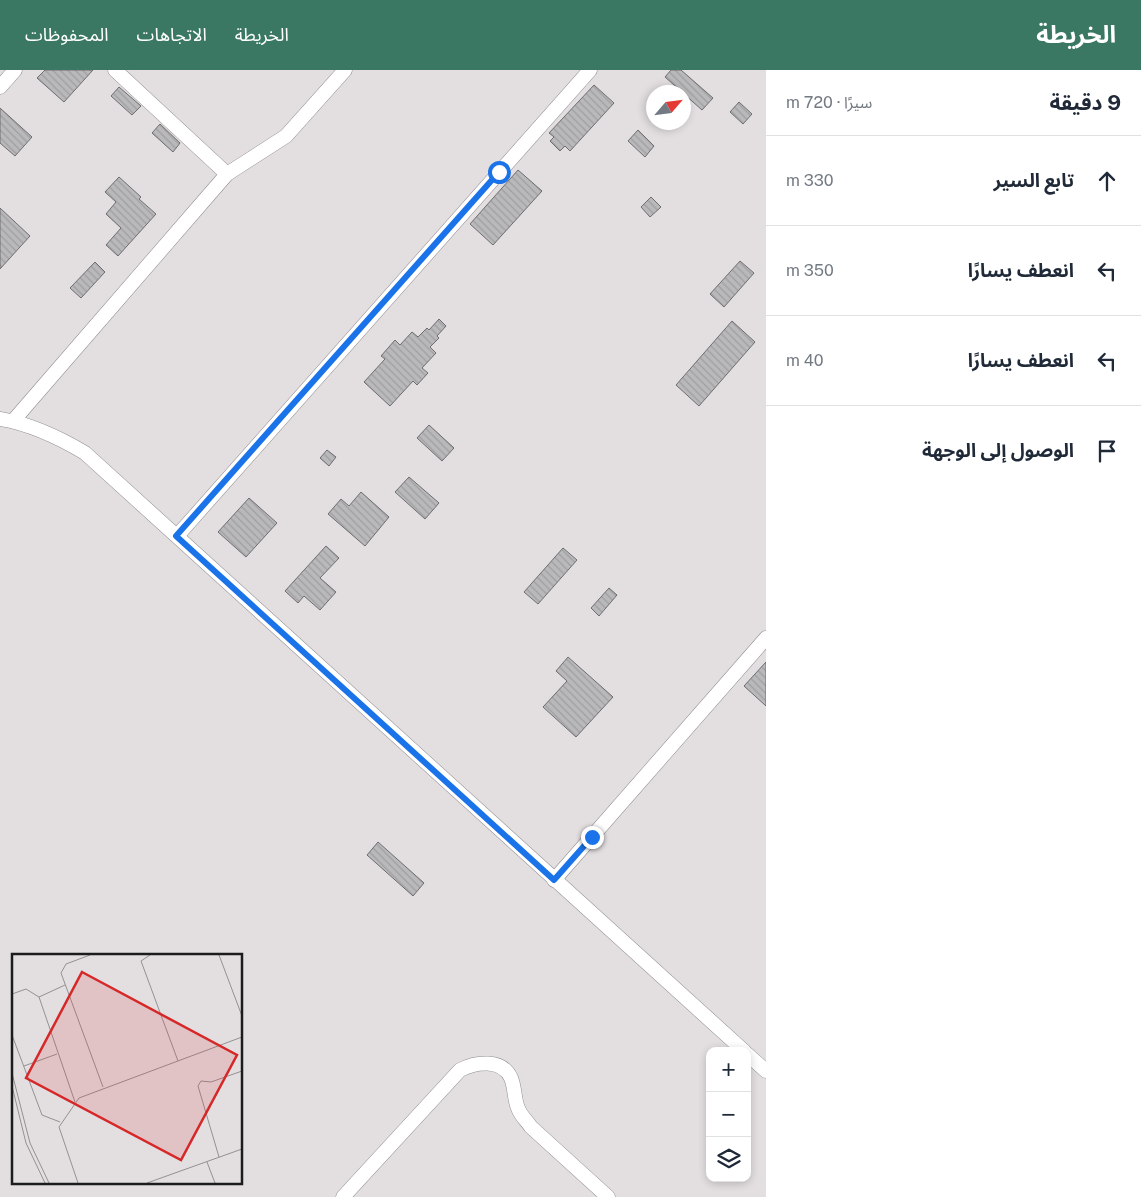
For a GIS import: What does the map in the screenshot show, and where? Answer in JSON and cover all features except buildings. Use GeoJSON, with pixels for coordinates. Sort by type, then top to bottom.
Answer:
{"type":"FeatureCollection","features":[{"type":"Feature","properties":{"kind":"street"},"geometry":{"type":"LineString","coordinates":[[0,87],[15,70]]}},
{"type":"Feature","properties":{"kind":"street"},"geometry":{"type":"LineString","coordinates":[[115,70],[227,174]]}},
{"type":"Feature","properties":{"kind":"street"},"geometry":{"type":"LineString","coordinates":[[344,70],[286,136],[227,174],[6,420],[46,432],[85,453],[740,1047]]}},
{"type":"Feature","properties":{"kind":"street"},"geometry":{"type":"LineString","coordinates":[[176,536],[590,70]]}},
{"type":"Feature","properties":{"kind":"street"},"geometry":{"type":"LineString","coordinates":[[554,880],[766,638]]}},
{"type":"Feature","properties":{"kind":"street"},"geometry":{"type":"LineString","coordinates":[[751,1058],[766,1071]]}},
{"type":"Feature","properties":{"kind":"street"},"geometry":{"type":"LineString","coordinates":[[344,1197],[460,1070],[468,1065],[480,1063],[498,1066],[511,1076],[518,1108],[531,1127],[608,1197]]}},
{"type":"Feature","properties":{"kind":"route"},"geometry":{"type":"LineString","coordinates":[[499,172],[176,536],[554,880],[592,837]]}}]}
